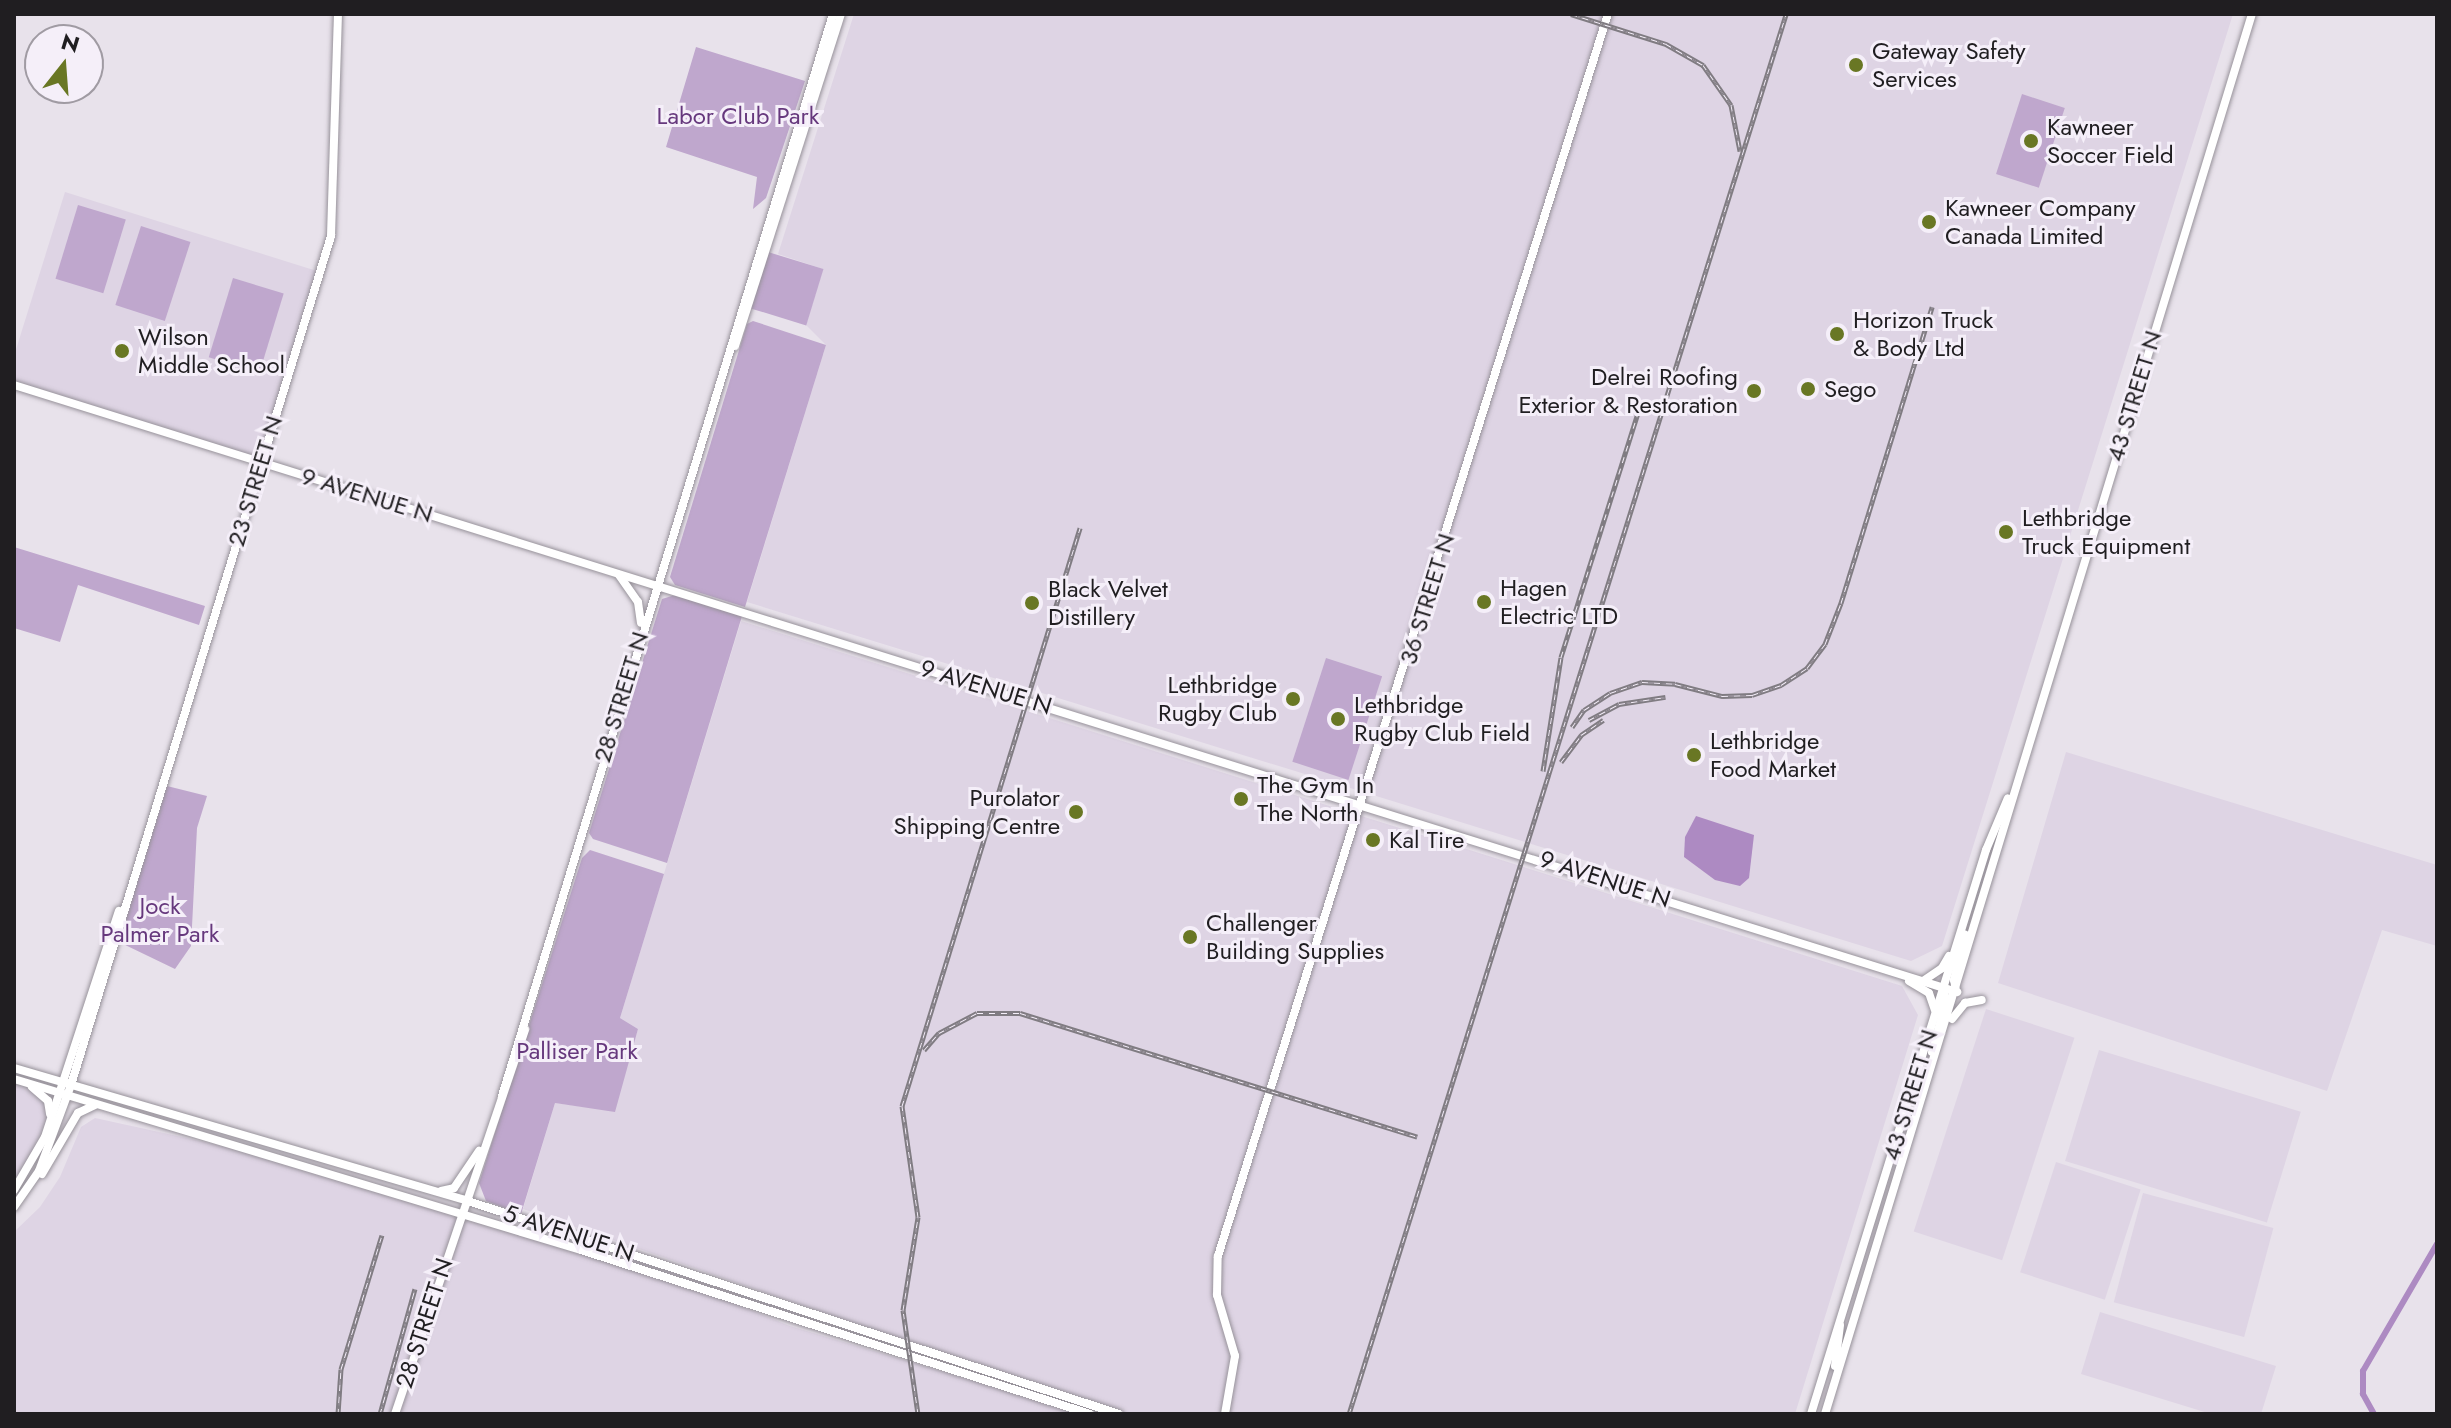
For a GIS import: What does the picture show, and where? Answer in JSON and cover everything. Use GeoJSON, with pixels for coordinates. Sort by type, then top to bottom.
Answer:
{"type":"FeatureCollection","features":[{"type":"Feature","properties":{"kind":"main road","name":"23 STREET N"},"geometry":{"type":"LineString","coordinates":[[64,1094],[331,236],[338,14]]}},
{"type":"Feature","properties":{"kind":"main road","name":"28 STREET N"},"geometry":{"type":"LineString","coordinates":[[395,1414],[459,1213],[502,1096],[641,629],[833,14]]}},
{"type":"Feature","properties":{"kind":"main road","name":"28 STREET N"},"geometry":{"type":"LineString","coordinates":[[717,392],[747,313],[841,14]]}},
{"type":"Feature","properties":{"kind":"main road","name":"36 STREET N"},"geometry":{"type":"LineString","coordinates":[[1225,1414],[1235,1356],[1217,1295],[1218,1256],[1363,803],[1608,14]]}},
{"type":"Feature","properties":{"kind":"main road","name":"43 STREET N"},"geometry":{"type":"LineString","coordinates":[[1824,1414],[1957,992],[2016,779],[2252,14]]}},
{"type":"Feature","properties":{"kind":"main road","name":"9 AVENUE N"},"geometry":{"type":"LineString","coordinates":[[14,385],[1363,803],[1957,992]]}},
{"type":"Feature","properties":{"kind":"main road"},"geometry":{"type":"LineString","coordinates":[[616,572],[638,602],[641,629]]}},
{"type":"Feature","properties":{"kind":"main road","name":"43 STREET N"},"geometry":{"type":"LineString","coordinates":[[1811,1414],[1973,892],[2016,779]]}},
{"type":"Feature","properties":{"kind":"main road"},"geometry":{"type":"LineString","coordinates":[[1957,992],[1954,980],[1973,892]]}},
{"type":"Feature","properties":{"kind":"main road"},"geometry":{"type":"LineString","coordinates":[[1923,981],[1942,968],[1958,942]]}},
{"type":"Feature","properties":{"kind":"main road"},"geometry":{"type":"LineString","coordinates":[[1890,971],[1929,993],[1934,1020]]}},
{"type":"Feature","properties":{"kind":"main road"},"geometry":{"type":"LineString","coordinates":[[1924,1097],[1946,1002],[1943,988]]}},
{"type":"Feature","properties":{"kind":"main road"},"geometry":{"type":"LineString","coordinates":[[1944,1034],[1961,1006],[1982,1000]]}},
{"type":"Feature","properties":{"kind":"main road","name":"5 AVENUE N"},"geometry":{"type":"LineString","coordinates":[[14,1068],[465,1200],[1119,1414]]}},
{"type":"Feature","properties":{"kind":"main road"},"geometry":{"type":"LineString","coordinates":[[18,1080],[44,1096],[51,1119]]}},
{"type":"Feature","properties":{"kind":"main road","name":"5 AVENUE N"},"geometry":{"type":"LineString","coordinates":[[18,1080],[459,1213],[1090,1414]]}},
{"type":"Feature","properties":{"kind":"main road"},"geometry":{"type":"LineString","coordinates":[[14,1190],[34,1160],[64,1094]]}},
{"type":"Feature","properties":{"kind":"main road"},"geometry":{"type":"LineString","coordinates":[[29,1189],[64,1094]]}},
{"type":"Feature","properties":{"kind":"main road"},"geometry":{"type":"LineString","coordinates":[[14,1207],[78,1113],[99,1104]]}},
{"type":"Feature","properties":{"kind":"main road"},"geometry":{"type":"LineString","coordinates":[[433,1191],[454,1188],[490,1133]]}},
{"type":"Feature","properties":{"kind":"main road"},"geometry":{"type":"LineString","coordinates":[[1824,1414],[1842,1339],[1839,1324]]}},
{"type":"Feature","properties":{"kind":"shaded area"},"geometry":{"type":"Polygon","coordinates":[[[854,14],[2233,14],[1942,946],[1911,961],[747,602],[826,345],[806,325],[823,269],[778,254],[854,14]]]}},
{"type":"Feature","properties":{"kind":"shaded area"},"geometry":{"type":"Polygon","coordinates":[[[65,192],[320,272],[260,462],[14,385],[14,356],[65,192]]]}},
{"type":"Feature","properties":{"kind":"shaded area"},"geometry":{"type":"Polygon","coordinates":[[[741,621],[1902,986],[1918,1015],[1795,1414],[1119,1414],[523,1209],[555,1103],[614,1111],[638,1029],[620,1018],[741,621]]]}},
{"type":"Feature","properties":{"kind":"shaded area"},"geometry":{"type":"Polygon","coordinates":[[[2066,752],[2437,865],[2437,946],[2382,930],[2327,1091],[1998,983],[2066,752]]]}},
{"type":"Feature","properties":{"kind":"shaded area"},"geometry":{"type":"Polygon","coordinates":[[[1696,816],[1754,835],[1749,878],[1740,886],[1715,880],[1684,857],[1685,837],[1696,816]]]}},
{"type":"Feature","properties":{"kind":"shaded area"},"geometry":{"type":"Polygon","coordinates":[[[1986,1009],[2074,1038],[2002,1260],[1914,1232],[1986,1009]]]}},
{"type":"Feature","properties":{"kind":"shaded area"},"geometry":{"type":"Polygon","coordinates":[[[2099,1050],[2301,1112],[2267,1223],[2065,1161],[2099,1050]]]}},
{"type":"Feature","properties":{"kind":"shaded area"},"geometry":{"type":"Polygon","coordinates":[[[14,1079],[44,1096],[51,1119],[14,1190],[14,1079]]]}},
{"type":"Feature","properties":{"kind":"shaded area"},"geometry":{"type":"Polygon","coordinates":[[[95,1118],[268,1156],[710,1294],[790,1326],[1084,1414],[14,1414],[14,1232],[40,1207],[60,1177],[81,1127],[95,1118]]]}},
{"type":"Feature","properties":{"kind":"shaded area"},"geometry":{"type":"Polygon","coordinates":[[[2056,1162],[2141,1190],[2105,1300],[2020,1272],[2056,1162]]]}},
{"type":"Feature","properties":{"kind":"shaded area"},"geometry":{"type":"Polygon","coordinates":[[[2143,1193],[2273,1228],[2244,1337],[2114,1302],[2143,1193]]]}},
{"type":"Feature","properties":{"kind":"shaded area"},"geometry":{"type":"Polygon","coordinates":[[[2100,1312],[2276,1366],[2261,1414],[2211,1414],[2081,1374],[2100,1312]]]}},
{"type":"Feature","properties":{"kind":"green space","name":"Labor Club Park"},"geometry":{"type":"Polygon","coordinates":[[[696,47],[805,81],[766,198],[753,209],[757,177],[666,147],[696,47]]]}},
{"type":"Feature","properties":{"kind":"green space","name":"Kawneer Soccer Field"},"geometry":{"type":"Polygon","coordinates":[[[2022,94],[2065,108],[2039,188],[1996,174],[2022,94]]]}},
{"type":"Feature","properties":{"kind":"green space"},"geometry":{"type":"Polygon","coordinates":[[[78,205],[126,220],[103,293],[55,279],[78,205]]]}},
{"type":"Feature","properties":{"kind":"green space"},"geometry":{"type":"Polygon","coordinates":[[[141,226],[190,242],[165,321],[115,305],[141,226]]]}},
{"type":"Feature","properties":{"kind":"green space"},"geometry":{"type":"Polygon","coordinates":[[[768,252],[823,269],[806,325],[751,308],[768,252]]]}},
{"type":"Feature","properties":{"kind":"green space"},"geometry":{"type":"Polygon","coordinates":[[[233,278],[284,293],[259,373],[209,357],[233,278]]]}},
{"type":"Feature","properties":{"kind":"green space"},"geometry":{"type":"Polygon","coordinates":[[[753,321],[826,345],[745,607],[675,585],[670,577],[747,324],[753,321]]]}},
{"type":"Feature","properties":{"kind":"green space"},"geometry":{"type":"Polygon","coordinates":[[[14,547],[205,606],[199,625],[78,585],[60,642],[14,628],[14,547]]]}},
{"type":"Feature","properties":{"kind":"green space"},"geometry":{"type":"Polygon","coordinates":[[[675,595],[742,616],[667,863],[593,839],[589,833],[662,599],[675,595]]]}},
{"type":"Feature","properties":{"kind":"green space","name":"Lethbridge Rugby Club Field"},"geometry":{"type":"Polygon","coordinates":[[[1326,658],[1382,676],[1348,780],[1292,762],[1326,658]]]}},
{"type":"Feature","properties":{"kind":"green space","name":"Jock Palmer Park"},"geometry":{"type":"Polygon","coordinates":[[[167,786],[207,796],[197,828],[191,946],[175,969],[119,942],[167,786]]]}},
{"type":"Feature","properties":{"kind":"green space","name":"Palliser Park"},"geometry":{"type":"Polygon","coordinates":[[[590,850],[664,874],[620,1018],[638,1029],[615,1112],[555,1103],[521,1214],[486,1201],[479,1183],[582,858],[590,850]]]}},
{"type":"Feature","properties":{"kind":"waterway"},"geometry":{"type":"LineString","coordinates":[[2374,1414],[2363,1394],[2363,1371],[2437,1244]]}},
{"type":"Feature","properties":{"kind":"railway"},"geometry":{"type":"LineString","coordinates":[[1571,14],[1666,44],[1703,65],[1731,105],[1740,151]]}},
{"type":"Feature","properties":{"kind":"railway"},"geometry":{"type":"LineString","coordinates":[[1349,1414],[1786,14]]}},
{"type":"Feature","properties":{"kind":"railway"},"geometry":{"type":"LineString","coordinates":[[1572,727],[1584,710],[1610,693],[1642,682],[1675,684],[1722,696],[1752,695],[1781,685],[1807,668],[1825,644],[1841,603],[1932,307]]}},
{"type":"Feature","properties":{"kind":"railway"},"geometry":{"type":"LineString","coordinates":[[1543,771],[1561,657],[1641,403]]}},
{"type":"Feature","properties":{"kind":"railway"},"geometry":{"type":"LineString","coordinates":[[918,1414],[903,1310],[918,1217],[902,1106],[1080,528]]}},
{"type":"Feature","properties":{"kind":"railway"},"geometry":{"type":"LineString","coordinates":[[1589,720],[1619,704],[1665,697]]}},
{"type":"Feature","properties":{"kind":"railway"},"geometry":{"type":"LineString","coordinates":[[1561,762],[1581,735],[1603,720]]}},
{"type":"Feature","properties":{"kind":"railway"},"geometry":{"type":"LineString","coordinates":[[924,1050],[939,1033],[977,1013],[1020,1013],[1417,1137]]}},
{"type":"Feature","properties":{"kind":"railway"},"geometry":{"type":"LineString","coordinates":[[338,1414],[341,1369],[382,1235]]}},
{"type":"Feature","properties":{"kind":"railway"},"geometry":{"type":"LineString","coordinates":[[380,1414],[415,1289]]}},
{"type":"Feature","properties":{"kind":"place","name":"Gateway Safety Services"},"geometry":{"type":"Point","coordinates":[1856,65]}},
{"type":"Feature","properties":{"kind":"place","name":"Kawneer Soccer Field"},"geometry":{"type":"Point","coordinates":[2031,141]}},
{"type":"Feature","properties":{"kind":"place","name":"Kawneer Company Canada Limited"},"geometry":{"type":"Point","coordinates":[1929,222]}},
{"type":"Feature","properties":{"kind":"place","name":"Horizon Truck & Body Ltd"},"geometry":{"type":"Point","coordinates":[1837,334]}},
{"type":"Feature","properties":{"kind":"place","name":"Wilson Middle School"},"geometry":{"type":"Point","coordinates":[122,351]}},
{"type":"Feature","properties":{"kind":"place","name":"Sego"},"geometry":{"type":"Point","coordinates":[1808,389]}},
{"type":"Feature","properties":{"kind":"place","name":"Delrei Roofing Exterior & Restoration"},"geometry":{"type":"Point","coordinates":[1754,391]}},
{"type":"Feature","properties":{"kind":"place","name":"Lethbridge Truck Equipment"},"geometry":{"type":"Point","coordinates":[2006,532]}},
{"type":"Feature","properties":{"kind":"place","name":"Hagen Electric LTD"},"geometry":{"type":"Point","coordinates":[1484,602]}},
{"type":"Feature","properties":{"kind":"place","name":"Black Velvet Distillery"},"geometry":{"type":"Point","coordinates":[1032,603]}},
{"type":"Feature","properties":{"kind":"place","name":"Lethbridge Rugby Club"},"geometry":{"type":"Point","coordinates":[1293,699]}},
{"type":"Feature","properties":{"kind":"place","name":"Lethbridge Rugby Club Field"},"geometry":{"type":"Point","coordinates":[1338,719]}},
{"type":"Feature","properties":{"kind":"place","name":"Lethbridge Food Market"},"geometry":{"type":"Point","coordinates":[1694,755]}},
{"type":"Feature","properties":{"kind":"place","name":"The Gym In The North"},"geometry":{"type":"Point","coordinates":[1241,799]}},
{"type":"Feature","properties":{"kind":"place","name":"Purolator Shipping Centre"},"geometry":{"type":"Point","coordinates":[1076,812]}},
{"type":"Feature","properties":{"kind":"place","name":"Kal Tire"},"geometry":{"type":"Point","coordinates":[1373,840]}},
{"type":"Feature","properties":{"kind":"place","name":"Challenger Building Supplies"},"geometry":{"type":"Point","coordinates":[1190,937]}}]}
